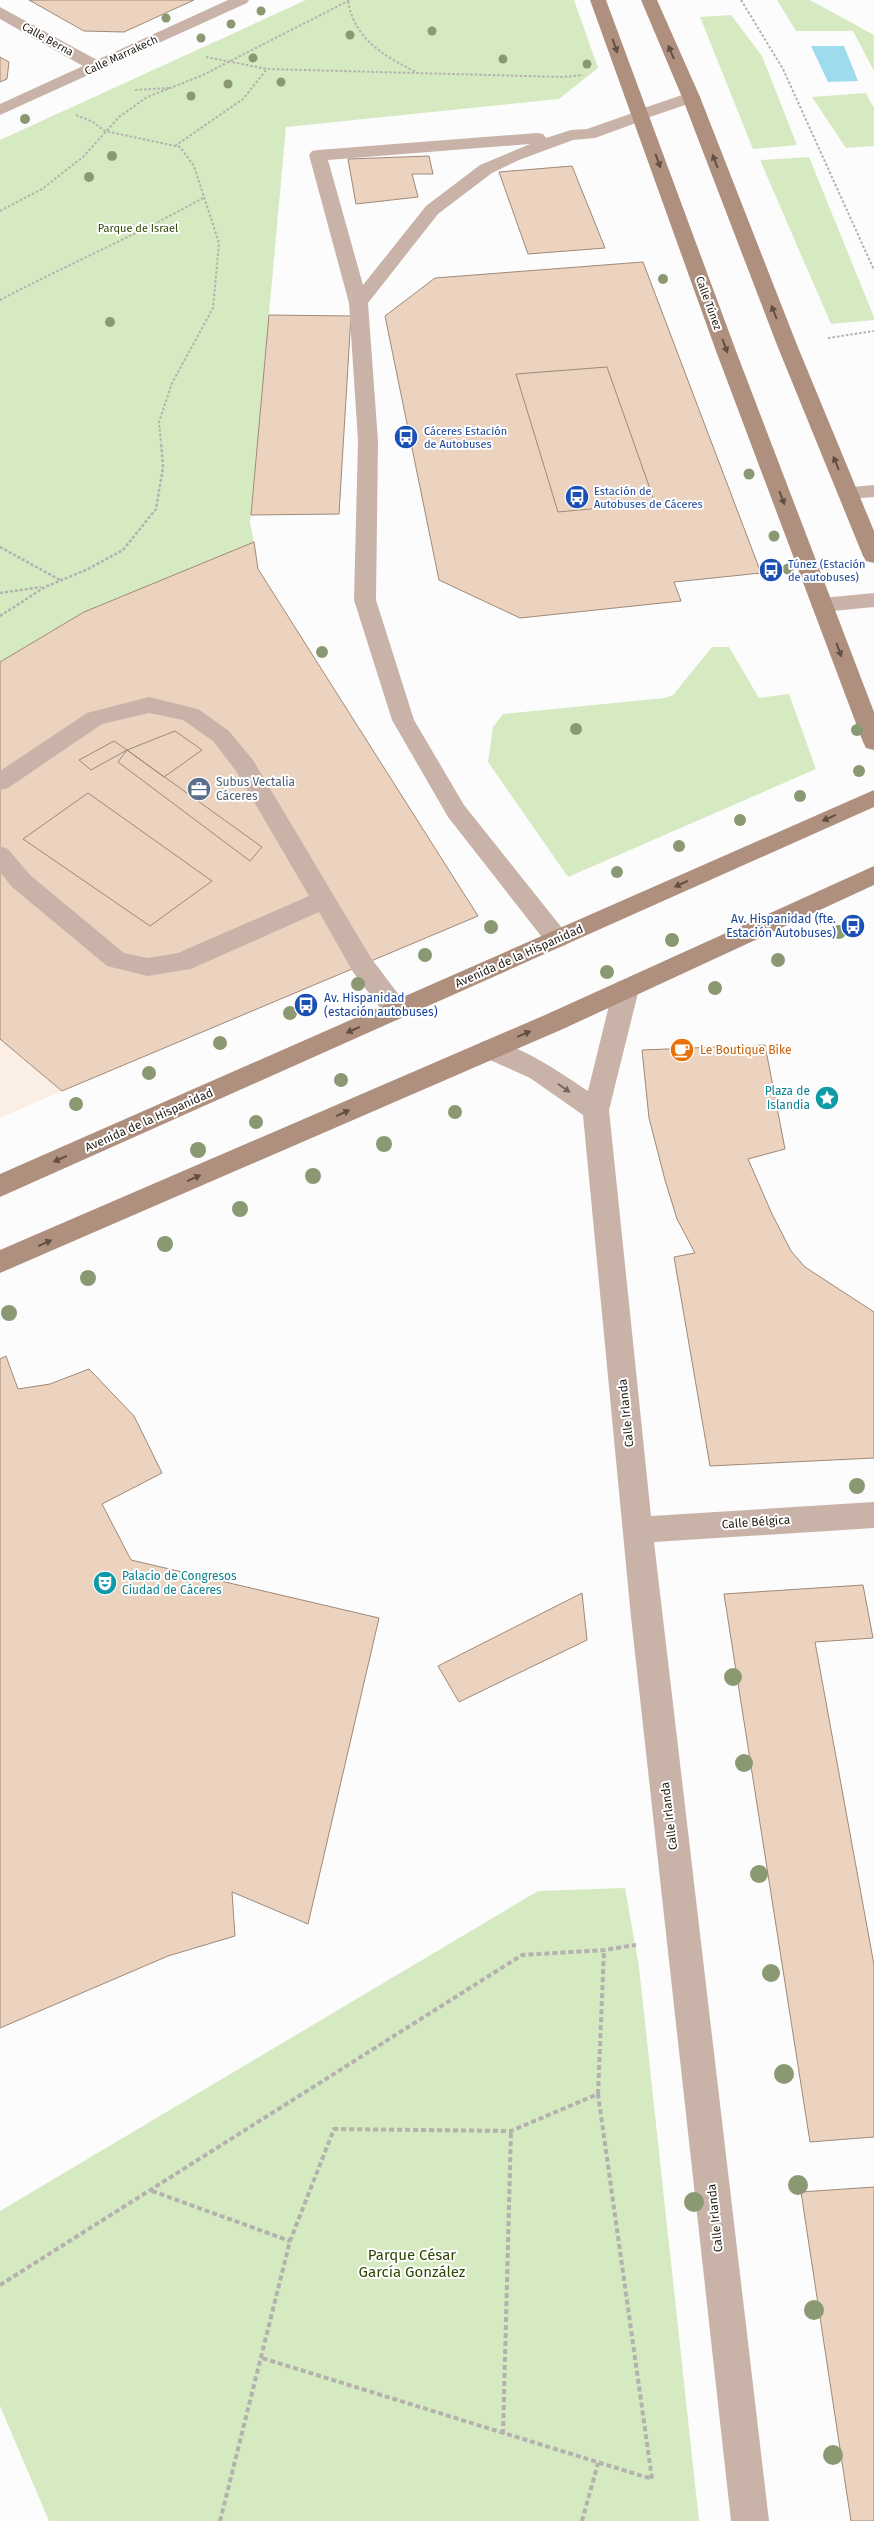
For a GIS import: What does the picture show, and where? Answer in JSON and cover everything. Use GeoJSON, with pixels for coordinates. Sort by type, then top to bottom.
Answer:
{"type":"FeatureCollection","features":[{"type":"Feature","properties":{"kind":"main road","name":"Calle Túnez"},"geometry":{"type":"LineString","coordinates":[[598,0],[726,351],[874,742]]}},
{"type":"Feature","properties":{"kind":"main road"},"geometry":{"type":"LineString","coordinates":[[648,0],[690,97],[787,345],[874,556]]}},
{"type":"Feature","properties":{"kind":"main road","name":"Avenida de la Hispanidad"},"geometry":{"type":"LineString","coordinates":[[0,1186],[874,798]]}},
{"type":"Feature","properties":{"kind":"main road"},"geometry":{"type":"LineString","coordinates":[[0,1262],[626,989],[874,875]]}},
{"type":"Feature","properties":{"kind":"street","name":"Calle Marrakech"},"geometry":{"type":"LineString","coordinates":[[0,110],[241,0]]}},
{"type":"Feature","properties":{"kind":"street","name":"Calle Berna"},"geometry":{"type":"LineString","coordinates":[[0,12],[96,66]]}},
{"type":"Feature","properties":{"kind":"street"},"geometry":{"type":"LineString","coordinates":[[557,939],[456,811],[404,720],[365,600],[368,441],[358,303],[318,155],[589,134],[690,97]]}},
{"type":"Feature","properties":{"kind":"street"},"geometry":{"type":"LineString","coordinates":[[358,303],[432,210],[486,169],[513,156],[571,135]]}},
{"type":"Feature","properties":{"kind":"street"},"geometry":{"type":"LineString","coordinates":[[848,493],[874,491]]}},
{"type":"Feature","properties":{"kind":"street"},"geometry":{"type":"LineString","coordinates":[[822,604],[874,600]]}},
{"type":"Feature","properties":{"kind":"street"},"geometry":{"type":"LineString","coordinates":[[0,782],[95,718],[149,705],[190,714],[221,736],[246,766],[362,965],[396,1010]]}},
{"type":"Feature","properties":{"kind":"street"},"geometry":{"type":"LineString","coordinates":[[0,855],[21,881],[116,960],[147,967],[182,962],[323,900]]}},
{"type":"Feature","properties":{"kind":"street","name":"Calle Irlanda"},"geometry":{"type":"LineString","coordinates":[[626,989],[596,1110],[638,1530],[682,1937],[750,2521]]}},
{"type":"Feature","properties":{"kind":"street"},"geometry":{"type":"LineString","coordinates":[[490,1048],[539,1071],[596,1110]]}},
{"type":"Feature","properties":{"kind":"street","name":"Calle Bélgica"},"geometry":{"type":"LineString","coordinates":[[638,1530],[874,1515]]}},
{"type":"Feature","properties":{"kind":"path"},"geometry":{"type":"LineString","coordinates":[[349,0],[348,14],[359,33],[393,61],[417,73]]}},
{"type":"Feature","properties":{"kind":"path"},"geometry":{"type":"LineString","coordinates":[[0,211],[42,189],[83,157],[118,117],[147,97],[201,76],[349,0]]}},
{"type":"Feature","properties":{"kind":"path"},"geometry":{"type":"LineString","coordinates":[[741,0],[783,69],[874,270]]}},
{"type":"Feature","properties":{"kind":"path"},"geometry":{"type":"LineString","coordinates":[[154,40],[181,51],[267,69],[563,77],[624,71]]}},
{"type":"Feature","properties":{"kind":"path"},"geometry":{"type":"LineString","coordinates":[[175,146],[243,99],[267,69]]}},
{"type":"Feature","properties":{"kind":"path"},"geometry":{"type":"LineString","coordinates":[[0,616],[45,587],[123,550],[156,509],[163,467],[159,422],[172,383],[213,308],[218,243],[194,166],[180,147],[105,131]]}},
{"type":"Feature","properties":{"kind":"path"},"geometry":{"type":"LineString","coordinates":[[0,300],[55,271],[143,231],[203,198]]}},
{"type":"Feature","properties":{"kind":"path"},"geometry":{"type":"LineString","coordinates":[[787,345],[874,331]]}},
{"type":"Feature","properties":{"kind":"path"},"geometry":{"type":"LineString","coordinates":[[0,547],[61,580]]}},
{"type":"Feature","properties":{"kind":"path"},"geometry":{"type":"LineString","coordinates":[[0,593],[45,587]]}},
{"type":"Feature","properties":{"kind":"path"},"geometry":{"type":"LineString","coordinates":[[0,2284],[151,2191],[522,1955],[604,1950],[682,1937]]}},
{"type":"Feature","properties":{"kind":"path"},"geometry":{"type":"LineString","coordinates":[[262,2358],[652,2479],[598,2094],[604,1950]]}},
{"type":"Feature","properties":{"kind":"path"},"geometry":{"type":"LineString","coordinates":[[220,2521],[290,2241],[334,2128],[511,2131],[598,2094]]}},
{"type":"Feature","properties":{"kind":"path"},"geometry":{"type":"LineString","coordinates":[[503,2434],[511,2131]]}},
{"type":"Feature","properties":{"kind":"path"},"geometry":{"type":"LineString","coordinates":[[151,2191],[290,2241]]}},
{"type":"Feature","properties":{"kind":"path"},"geometry":{"type":"LineString","coordinates":[[582,2521],[598,2462]]}},
{"type":"Feature","properties":{"kind":"shaded area"},"geometry":{"type":"Polygon","coordinates":[[[0,1039],[62,1091],[0,1118],[0,1039]]]}},
{"type":"Feature","properties":{"kind":"green space","name":"Parque de Israel"},"geometry":{"type":"Polygon","coordinates":[[[306,0],[574,0],[598,68],[559,99],[286,127],[250,523],[254,542],[84,612],[0,662],[0,140],[306,0]]]}},
{"type":"Feature","properties":{"kind":"green space"},"geometry":{"type":"Polygon","coordinates":[[[777,0],[810,0],[874,35],[874,71],[853,31],[796,31],[777,0]]]}},
{"type":"Feature","properties":{"kind":"green space"},"geometry":{"type":"Polygon","coordinates":[[[731,15],[762,56],[797,145],[753,149],[700,17],[731,15]]]}},
{"type":"Feature","properties":{"kind":"green space"},"geometry":{"type":"Polygon","coordinates":[[[866,93],[874,108],[874,146],[846,148],[812,97],[866,93]]]}},
{"type":"Feature","properties":{"kind":"green space"},"geometry":{"type":"Polygon","coordinates":[[[809,157],[874,320],[831,324],[760,160],[809,157]]]}},
{"type":"Feature","properties":{"kind":"green space"},"geometry":{"type":"Polygon","coordinates":[[[712,647],[729,647],[759,698],[789,694],[816,769],[568,877],[488,762],[493,727],[503,714],[665,698],[673,695],[712,647]]]}},
{"type":"Feature","properties":{"kind":"green space","name":"Parque César García González"},"geometry":{"type":"Polygon","coordinates":[[[625,1888],[639,1967],[699,2521],[49,2521],[0,2406],[0,2211],[538,1891],[625,1888]]]}},
{"type":"Feature","properties":{"kind":"water"},"geometry":{"type":"Polygon","coordinates":[[[811,46],[844,46],[858,81],[828,82],[811,46]]]}},
{"type":"Feature","properties":{"kind":"building"},"geometry":{"type":"Polygon","coordinates":[[[29,0],[194,0],[124,32],[84,31],[29,0]]]}},
{"type":"Feature","properties":{"kind":"building"},"geometry":{"type":"Polygon","coordinates":[[[0,57],[9,62],[7,79],[0,82],[0,57]]]}},
{"type":"Feature","properties":{"kind":"building"},"geometry":{"type":"Polygon","coordinates":[[[429,156],[433,174],[412,174],[418,197],[356,204],[348,159],[429,156]]]}},
{"type":"Feature","properties":{"kind":"building"},"geometry":{"type":"Polygon","coordinates":[[[572,166],[605,248],[528,254],[499,172],[572,166]]]}},
{"type":"Feature","properties":{"kind":"building","name":"Estación de Autobuses de Cáceres"},"geometry":{"type":"Polygon","coordinates":[[[643,262],[761,573],[674,582],[681,601],[520,618],[439,580],[385,316],[435,278],[643,262]]]}},
{"type":"Feature","properties":{"kind":"building"},"geometry":{"type":"Polygon","coordinates":[[[269,315],[351,316],[339,514],[251,515],[269,315]]]}},
{"type":"Feature","properties":{"kind":"building"},"geometry":{"type":"Polygon","coordinates":[[[607,367],[655,503],[558,512],[516,374],[607,367]]]}},
{"type":"Feature","properties":{"kind":"building","name":"Subus Vectalia Cáceres"},"geometry":{"type":"Polygon","coordinates":[[[254,542],[258,569],[478,916],[62,1091],[0,1039],[0,662],[84,612],[254,542]]]}},
{"type":"Feature","properties":{"kind":"building"},"geometry":{"type":"Polygon","coordinates":[[[175,731],[202,750],[164,777],[127,750],[175,731]]]}},
{"type":"Feature","properties":{"kind":"building"},"geometry":{"type":"Polygon","coordinates":[[[114,741],[127,750],[91,770],[79,760],[114,741]]]}},
{"type":"Feature","properties":{"kind":"building"},"geometry":{"type":"Polygon","coordinates":[[[127,750],[262,847],[250,861],[118,762],[127,750]]]}},
{"type":"Feature","properties":{"kind":"building"},"geometry":{"type":"Polygon","coordinates":[[[88,793],[212,881],[150,926],[23,839],[88,793]]]}},
{"type":"Feature","properties":{"kind":"building"},"geometry":{"type":"Polygon","coordinates":[[[765,1045],[785,1149],[748,1159],[772,1214],[791,1251],[805,1267],[874,1312],[874,1458],[710,1466],[674,1257],[695,1253],[677,1219],[665,1180],[649,1118],[642,1050],[765,1045]]]}},
{"type":"Feature","properties":{"kind":"building"},"geometry":{"type":"Polygon","coordinates":[[[6,1356],[18,1389],[50,1384],[89,1369],[134,1416],[162,1473],[102,1504],[131,1560],[379,1618],[308,1924],[232,1892],[235,1936],[168,1956],[0,2028],[0,1359],[6,1356]]]}},
{"type":"Feature","properties":{"kind":"building"},"geometry":{"type":"Polygon","coordinates":[[[863,1585],[873,1638],[815,1642],[874,1965],[874,2137],[810,2142],[724,1594],[863,1585]]]}},
{"type":"Feature","properties":{"kind":"building"},"geometry":{"type":"Polygon","coordinates":[[[582,1593],[587,1640],[459,1702],[438,1666],[582,1593]]]}},
{"type":"Feature","properties":{"kind":"building"},"geometry":{"type":"Polygon","coordinates":[[[874,2187],[874,2521],[851,2521],[801,2192],[874,2187]]]}},
{"type":"Feature","properties":{"kind":"place","name":"Cáceres Estación de Autobuses"},"geometry":{"type":"Point","coordinates":[406,437]}},
{"type":"Feature","properties":{"kind":"place","name":"Estación de Autobuses de Cáceres"},"geometry":{"type":"Point","coordinates":[577,497]}},
{"type":"Feature","properties":{"kind":"place","name":"Túnez (Estación de autobuses)"},"geometry":{"type":"Point","coordinates":[771,570]}},
{"type":"Feature","properties":{"kind":"place","name":"Subus Vectalia Cáceres"},"geometry":{"type":"Point","coordinates":[199,789]}},
{"type":"Feature","properties":{"kind":"place","name":"Av. Hispanidad (fte. Estación Autobuses)"},"geometry":{"type":"Point","coordinates":[853,926]}},
{"type":"Feature","properties":{"kind":"place","name":"Av. Hispanidad (estación autobuses)"},"geometry":{"type":"Point","coordinates":[306,1005]}},
{"type":"Feature","properties":{"kind":"place","name":"Le Boutique Bike"},"geometry":{"type":"Point","coordinates":[682,1050]}},
{"type":"Feature","properties":{"kind":"place","name":"Plaza de Islandia"},"geometry":{"type":"Point","coordinates":[827,1098]}},
{"type":"Feature","properties":{"kind":"place","name":"Palacio de Congresos Ciudad de Cáceres"},"geometry":{"type":"Point","coordinates":[105,1583]}}]}
